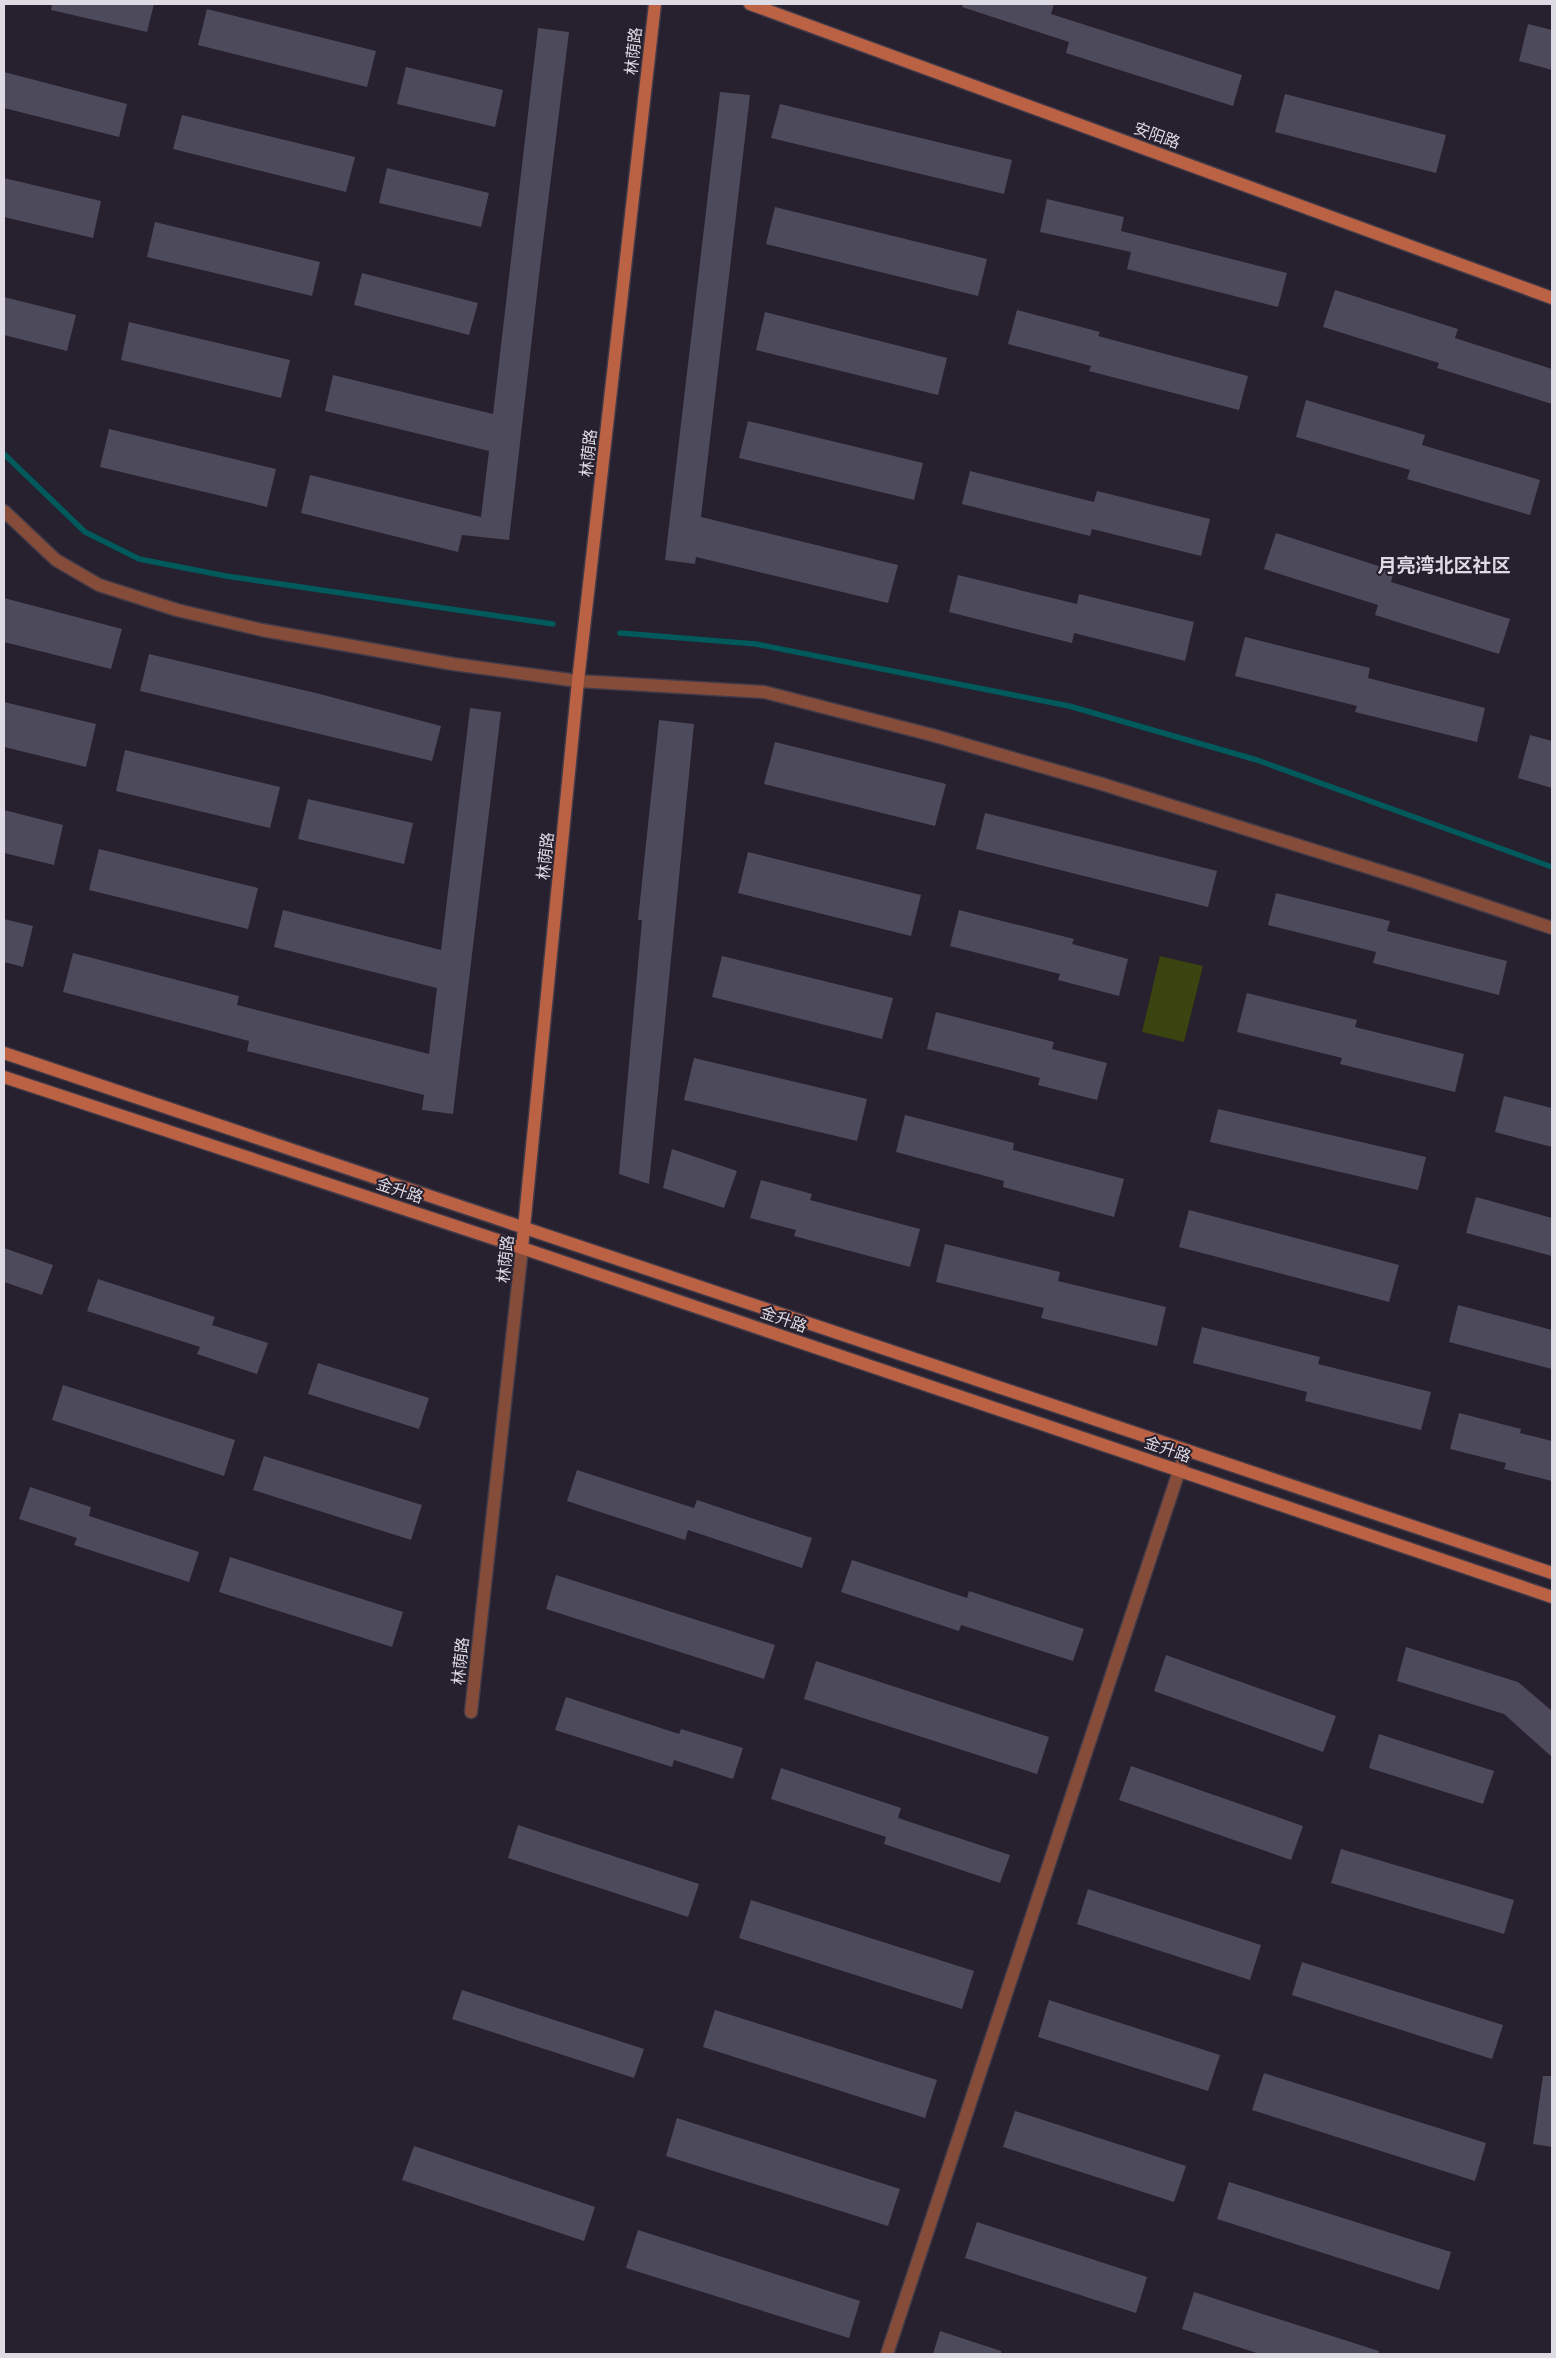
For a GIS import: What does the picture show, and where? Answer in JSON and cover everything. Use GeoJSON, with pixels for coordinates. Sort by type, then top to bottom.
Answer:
{"type":"FeatureCollection","features":[{"type":"Feature","properties":{"kind":"main road","name":"林荫路"},"geometry":{"type":"LineString","coordinates":[[522,1248],[578,681],[655,4]]}},
{"type":"Feature","properties":{"kind":"main road","name":"安阳路"},"geometry":{"type":"LineString","coordinates":[[750,4],[1552,298]]}},
{"type":"Feature","properties":{"kind":"main road","name":"金升路"},"geometry":{"type":"LineString","coordinates":[[4,1053],[1552,1573]]}},
{"type":"Feature","properties":{"kind":"main road","name":"金升路"},"geometry":{"type":"LineString","coordinates":[[4,1077],[522,1248],[1552,1597]]}},
{"type":"Feature","properties":{"kind":"street"},"geometry":{"type":"LineString","coordinates":[[4,511],[56,560],[99,585],[177,610],[262,630],[453,664],[578,681],[764,692],[932,735],[1102,784],[1415,882],[1552,928]]}},
{"type":"Feature","properties":{"kind":"street","name":"林荫路"},"geometry":{"type":"LineString","coordinates":[[471,1712],[522,1248]]}},
{"type":"Feature","properties":{"kind":"street"},"geometry":{"type":"LineString","coordinates":[[887,2354],[1186,1450]]}},
{"type":"Feature","properties":{"kind":"green space"},"geometry":{"type":"Polygon","coordinates":[[[1160,956],[1203,966],[1184,1042],[1142,1032],[1160,956]]]}},
{"type":"Feature","properties":{"kind":"building"},"geometry":{"type":"Polygon","coordinates":[[[52,4],[154,4],[147,32],[51,10],[52,4]]]}},
{"type":"Feature","properties":{"kind":"building"},"geometry":{"type":"Polygon","coordinates":[[[963,4],[1054,4],[1051,14],[1242,75],[1233,106],[1066,53],[1069,42],[962,7],[963,4]]]}},
{"type":"Feature","properties":{"kind":"building"},"geometry":{"type":"Polygon","coordinates":[[[207,9],[376,51],[367,87],[198,45],[207,9]]]}},
{"type":"Feature","properties":{"kind":"building"},"geometry":{"type":"Polygon","coordinates":[[[1528,24],[1552,30],[1552,70],[1519,61],[1528,24]]]}},
{"type":"Feature","properties":{"kind":"building"},"geometry":{"type":"Polygon","coordinates":[[[538,28],[569,32],[509,540],[462,535],[458,552],[301,513],[310,475],[481,517],[489,451],[325,411],[333,375],[493,414],[538,28]]]}},
{"type":"Feature","properties":{"kind":"building"},"geometry":{"type":"Polygon","coordinates":[[[406,67],[503,90],[495,127],[397,104],[406,67]]]}},
{"type":"Feature","properties":{"kind":"building"},"geometry":{"type":"Polygon","coordinates":[[[4,72],[127,104],[119,137],[4,108],[4,72]]]}},
{"type":"Feature","properties":{"kind":"building"},"geometry":{"type":"Polygon","coordinates":[[[720,92],[750,95],[701,517],[898,565],[888,603],[696,557],[695,564],[665,560],[720,92]]]}},
{"type":"Feature","properties":{"kind":"building"},"geometry":{"type":"Polygon","coordinates":[[[1285,94],[1446,135],[1436,173],[1275,132],[1285,94]]]}},
{"type":"Feature","properties":{"kind":"building"},"geometry":{"type":"Polygon","coordinates":[[[780,104],[1012,160],[1004,194],[771,138],[780,104]]]}},
{"type":"Feature","properties":{"kind":"building"},"geometry":{"type":"Polygon","coordinates":[[[182,115],[355,157],[346,192],[173,149],[182,115]]]}},
{"type":"Feature","properties":{"kind":"building"},"geometry":{"type":"Polygon","coordinates":[[[387,168],[489,193],[481,227],[379,203],[387,168]]]}},
{"type":"Feature","properties":{"kind":"building"},"geometry":{"type":"Polygon","coordinates":[[[4,178],[101,201],[93,238],[4,217],[4,178]]]}},
{"type":"Feature","properties":{"kind":"building"},"geometry":{"type":"Polygon","coordinates":[[[1047,199],[1124,217],[1121,231],[1287,273],[1278,307],[1127,269],[1131,252],[1040,232],[1047,199]]]}},
{"type":"Feature","properties":{"kind":"building"},"geometry":{"type":"Polygon","coordinates":[[[775,207],[987,259],[978,296],[766,244],[775,207]]]}},
{"type":"Feature","properties":{"kind":"building"},"geometry":{"type":"Polygon","coordinates":[[[155,222],[320,262],[312,296],[147,257],[155,222]]]}},
{"type":"Feature","properties":{"kind":"building"},"geometry":{"type":"Polygon","coordinates":[[[362,273],[478,303],[469,335],[354,305],[362,273]]]}},
{"type":"Feature","properties":{"kind":"building"},"geometry":{"type":"Polygon","coordinates":[[[1335,290],[1458,329],[1455,338],[1552,369],[1552,404],[1437,368],[1439,363],[1323,327],[1335,290]]]}},
{"type":"Feature","properties":{"kind":"building"},"geometry":{"type":"Polygon","coordinates":[[[4,297],[76,315],[67,351],[4,335],[4,297]]]}},
{"type":"Feature","properties":{"kind":"building"},"geometry":{"type":"Polygon","coordinates":[[[1017,310],[1100,332],[1098,336],[1248,376],[1239,410],[1089,371],[1091,366],[1008,344],[1017,310]]]}},
{"type":"Feature","properties":{"kind":"building"},"geometry":{"type":"Polygon","coordinates":[[[765,312],[947,358],[938,395],[756,350],[765,312]]]}},
{"type":"Feature","properties":{"kind":"building"},"geometry":{"type":"Polygon","coordinates":[[[129,322],[290,360],[281,398],[121,360],[129,322]]]}},
{"type":"Feature","properties":{"kind":"building"},"geometry":{"type":"Polygon","coordinates":[[[1306,400],[1425,435],[1422,445],[1540,480],[1530,515],[1407,479],[1410,470],[1296,437],[1306,400]]]}},
{"type":"Feature","properties":{"kind":"building"},"geometry":{"type":"Polygon","coordinates":[[[748,421],[923,463],[914,500],[739,458],[748,421]]]}},
{"type":"Feature","properties":{"kind":"building"},"geometry":{"type":"Polygon","coordinates":[[[109,429],[276,469],[267,507],[100,467],[109,429]]]}},
{"type":"Feature","properties":{"kind":"building"},"geometry":{"type":"Polygon","coordinates":[[[970,471],[1094,502],[1097,491],[1210,519],[1201,556],[1092,529],[1090,536],[962,504],[970,471]]]}},
{"type":"Feature","properties":{"kind":"building"},"geometry":{"type":"Polygon","coordinates":[[[1276,533],[1394,571],[1391,582],[1510,619],[1499,654],[1375,615],[1378,605],[1264,569],[1276,533]]]}},
{"type":"Feature","properties":{"kind":"building"},"geometry":{"type":"Polygon","coordinates":[[[958,575],[1077,604],[1079,594],[1194,622],[1185,661],[1074,633],[1072,643],[949,612],[958,575]]]}},
{"type":"Feature","properties":{"kind":"building"},"geometry":{"type":"Polygon","coordinates":[[[4,598],[122,629],[111,669],[4,642],[4,598]]]}},
{"type":"Feature","properties":{"kind":"building"},"geometry":{"type":"Polygon","coordinates":[[[1245,637],[1370,668],[1368,678],[1485,708],[1477,742],[1355,712],[1357,706],[1235,676],[1245,637]]]}},
{"type":"Feature","properties":{"kind":"building"},"geometry":{"type":"Polygon","coordinates":[[[149,654],[316,693],[441,726],[432,761],[140,691],[149,654]]]}},
{"type":"Feature","properties":{"kind":"building"},"geometry":{"type":"Polygon","coordinates":[[[4,702],[96,724],[86,767],[4,747],[4,702]]]}},
{"type":"Feature","properties":{"kind":"building"},"geometry":{"type":"Polygon","coordinates":[[[470,708],[501,712],[453,1114],[422,1110],[424,1095],[247,1051],[249,1041],[63,992],[73,953],[239,996],[237,1005],[429,1054],[437,988],[274,947],[283,910],[441,950],[470,708]]]}},
{"type":"Feature","properties":{"kind":"building"},"geometry":{"type":"Polygon","coordinates":[[[659,720],[694,724],[649,1184],[619,1174],[642,920],[638,920],[659,720]]]}},
{"type":"Feature","properties":{"kind":"building"},"geometry":{"type":"Polygon","coordinates":[[[1530,735],[1552,741],[1552,788],[1518,778],[1530,735]]]}},
{"type":"Feature","properties":{"kind":"building"},"geometry":{"type":"Polygon","coordinates":[[[775,742],[946,784],[935,826],[764,784],[775,742]]]}},
{"type":"Feature","properties":{"kind":"building"},"geometry":{"type":"Polygon","coordinates":[[[125,750],[280,787],[270,828],[116,791],[125,750]]]}},
{"type":"Feature","properties":{"kind":"building"},"geometry":{"type":"Polygon","coordinates":[[[308,799],[413,823],[404,864],[298,839],[308,799]]]}},
{"type":"Feature","properties":{"kind":"building"},"geometry":{"type":"Polygon","coordinates":[[[4,810],[63,825],[54,865],[4,853],[4,810]]]}},
{"type":"Feature","properties":{"kind":"building"},"geometry":{"type":"Polygon","coordinates":[[[985,813],[1217,871],[1208,907],[976,849],[985,813]]]}},
{"type":"Feature","properties":{"kind":"building"},"geometry":{"type":"Polygon","coordinates":[[[99,849],[258,888],[248,929],[89,890],[99,849]]]}},
{"type":"Feature","properties":{"kind":"building"},"geometry":{"type":"Polygon","coordinates":[[[748,852],[921,895],[911,936],[738,893],[748,852]]]}},
{"type":"Feature","properties":{"kind":"building"},"geometry":{"type":"Polygon","coordinates":[[[1276,893],[1390,921],[1387,931],[1507,961],[1499,995],[1373,963],[1376,952],[1268,925],[1276,893]]]}},
{"type":"Feature","properties":{"kind":"building"},"geometry":{"type":"Polygon","coordinates":[[[959,910],[1074,939],[1072,944],[1128,959],[1119,996],[1058,980],[1060,974],[950,946],[959,910]]]}},
{"type":"Feature","properties":{"kind":"building"},"geometry":{"type":"Polygon","coordinates":[[[4,919],[33,926],[23,967],[4,962],[4,919]]]}},
{"type":"Feature","properties":{"kind":"building"},"geometry":{"type":"Polygon","coordinates":[[[722,956],[893,998],[882,1039],[712,997],[722,956]]]}},
{"type":"Feature","properties":{"kind":"building"},"geometry":{"type":"Polygon","coordinates":[[[1247,993],[1357,1020],[1355,1027],[1464,1054],[1455,1092],[1340,1064],[1342,1058],[1237,1032],[1247,993]]]}},
{"type":"Feature","properties":{"kind":"building"},"geometry":{"type":"Polygon","coordinates":[[[936,1012],[1054,1042],[1052,1049],[1107,1063],[1097,1100],[1038,1085],[1040,1078],[927,1049],[936,1012]]]}},
{"type":"Feature","properties":{"kind":"building"},"geometry":{"type":"Polygon","coordinates":[[[694,1058],[867,1099],[857,1141],[684,1100],[694,1058]]]}},
{"type":"Feature","properties":{"kind":"building"},"geometry":{"type":"Polygon","coordinates":[[[1504,1096],[1552,1108],[1552,1147],[1495,1132],[1504,1096]]]}},
{"type":"Feature","properties":{"kind":"building"},"geometry":{"type":"Polygon","coordinates":[[[1218,1109],[1426,1157],[1418,1190],[1210,1142],[1218,1109]]]}},
{"type":"Feature","properties":{"kind":"building"},"geometry":{"type":"Polygon","coordinates":[[[905,1115],[1014,1143],[1013,1150],[1124,1179],[1114,1217],[1003,1187],[1004,1181],[896,1152],[905,1115]]]}},
{"type":"Feature","properties":{"kind":"building"},"geometry":{"type":"Polygon","coordinates":[[[672,1149],[737,1171],[724,1208],[663,1188],[672,1149]]]}},
{"type":"Feature","properties":{"kind":"building"},"geometry":{"type":"Polygon","coordinates":[[[761,1180],[812,1194],[810,1200],[920,1229],[910,1267],[794,1236],[796,1230],[750,1218],[761,1180]]]}},
{"type":"Feature","properties":{"kind":"building"},"geometry":{"type":"Polygon","coordinates":[[[1476,1197],[1552,1218],[1552,1256],[1466,1233],[1476,1197]]]}},
{"type":"Feature","properties":{"kind":"building"},"geometry":{"type":"Polygon","coordinates":[[[1189,1210],[1399,1265],[1389,1302],[1179,1247],[1189,1210]]]}},
{"type":"Feature","properties":{"kind":"building"},"geometry":{"type":"Polygon","coordinates":[[[945,1244],[1060,1272],[1058,1281],[1166,1307],[1157,1346],[1041,1318],[1044,1308],[936,1282],[945,1244]]]}},
{"type":"Feature","properties":{"kind":"building"},"geometry":{"type":"Polygon","coordinates":[[[4,1248],[53,1265],[42,1295],[4,1282],[4,1248]]]}},
{"type":"Feature","properties":{"kind":"building"},"geometry":{"type":"Polygon","coordinates":[[[98,1279],[215,1317],[212,1325],[268,1343],[257,1374],[197,1354],[200,1347],[87,1311],[98,1279]]]}},
{"type":"Feature","properties":{"kind":"building"},"geometry":{"type":"Polygon","coordinates":[[[1458,1305],[1552,1330],[1552,1369],[1449,1342],[1458,1305]]]}},
{"type":"Feature","properties":{"kind":"building"},"geometry":{"type":"Polygon","coordinates":[[[1202,1327],[1320,1357],[1318,1364],[1431,1392],[1421,1430],[1305,1401],[1307,1392],[1193,1363],[1202,1327]]]}},
{"type":"Feature","properties":{"kind":"building"},"geometry":{"type":"Polygon","coordinates":[[[318,1363],[429,1398],[419,1429],[308,1394],[318,1363]]]}},
{"type":"Feature","properties":{"kind":"building"},"geometry":{"type":"Polygon","coordinates":[[[63,1385],[235,1440],[224,1476],[52,1420],[63,1385]]]}},
{"type":"Feature","properties":{"kind":"building"},"geometry":{"type":"Polygon","coordinates":[[[1459,1413],[1521,1429],[1520,1433],[1552,1441],[1552,1481],[1504,1469],[1506,1463],[1450,1449],[1459,1413]]]}},
{"type":"Feature","properties":{"kind":"building"},"geometry":{"type":"Polygon","coordinates":[[[264,1456],[422,1505],[411,1540],[253,1490],[264,1456]]]}},
{"type":"Feature","properties":{"kind":"building"},"geometry":{"type":"Polygon","coordinates":[[[577,1470],[694,1508],[697,1500],[812,1538],[802,1568],[688,1530],[685,1540],[567,1501],[577,1470]]]}},
{"type":"Feature","properties":{"kind":"building"},"geometry":{"type":"Polygon","coordinates":[[[30,1487],[91,1507],[89,1516],[199,1552],[189,1582],[74,1545],[77,1538],[19,1519],[30,1487]]]}},
{"type":"Feature","properties":{"kind":"building"},"geometry":{"type":"Polygon","coordinates":[[[230,1557],[403,1612],[392,1647],[219,1592],[230,1557]]]}},
{"type":"Feature","properties":{"kind":"building"},"geometry":{"type":"Polygon","coordinates":[[[852,1560],[967,1598],[969,1591],[1084,1629],[1073,1661],[961,1625],[959,1631],[841,1592],[852,1560]]]}},
{"type":"Feature","properties":{"kind":"building"},"geometry":{"type":"Polygon","coordinates":[[[556,1575],[775,1645],[764,1679],[546,1609],[556,1575]]]}},
{"type":"Feature","properties":{"kind":"building"},"geometry":{"type":"Polygon","coordinates":[[[1406,1647],[1518,1682],[1552,1711],[1552,1757],[1504,1714],[1397,1681],[1406,1647]]]}},
{"type":"Feature","properties":{"kind":"building"},"geometry":{"type":"Polygon","coordinates":[[[1166,1655],[1336,1716],[1323,1752],[1154,1691],[1166,1655]]]}},
{"type":"Feature","properties":{"kind":"building"},"geometry":{"type":"Polygon","coordinates":[[[816,1661],[1049,1737],[1037,1774],[804,1699],[816,1661]]]}},
{"type":"Feature","properties":{"kind":"building"},"geometry":{"type":"Polygon","coordinates":[[[566,1697],[679,1734],[681,1729],[743,1748],[733,1779],[674,1760],[672,1767],[555,1730],[566,1697]]]}},
{"type":"Feature","properties":{"kind":"building"},"geometry":{"type":"Polygon","coordinates":[[[1379,1734],[1494,1771],[1483,1804],[1369,1768],[1379,1734]]]}},
{"type":"Feature","properties":{"kind":"building"},"geometry":{"type":"Polygon","coordinates":[[[1131,1766],[1303,1826],[1291,1860],[1119,1800],[1131,1766]]]}},
{"type":"Feature","properties":{"kind":"building"},"geometry":{"type":"Polygon","coordinates":[[[781,1768],[901,1808],[898,1818],[1010,1855],[1000,1883],[884,1844],[886,1837],[771,1799],[781,1768]]]}},
{"type":"Feature","properties":{"kind":"building"},"geometry":{"type":"Polygon","coordinates":[[[518,1825],[699,1884],[688,1917],[508,1858],[518,1825]]]}},
{"type":"Feature","properties":{"kind":"building"},"geometry":{"type":"Polygon","coordinates":[[[1341,1849],[1514,1900],[1504,1934],[1331,1883],[1341,1849]]]}},
{"type":"Feature","properties":{"kind":"building"},"geometry":{"type":"Polygon","coordinates":[[[1088,1889],[1261,1945],[1250,1980],[1077,1924],[1088,1889]]]}},
{"type":"Feature","properties":{"kind":"building"},"geometry":{"type":"Polygon","coordinates":[[[751,1900],[974,1971],[962,2009],[739,1938],[751,1900]]]}},
{"type":"Feature","properties":{"kind":"building"},"geometry":{"type":"Polygon","coordinates":[[[1302,1962],[1503,2025],[1492,2059],[1292,1995],[1302,1962]]]}},
{"type":"Feature","properties":{"kind":"building"},"geometry":{"type":"Polygon","coordinates":[[[462,1990],[644,2049],[634,2078],[452,2019],[462,1990]]]}},
{"type":"Feature","properties":{"kind":"building"},"geometry":{"type":"Polygon","coordinates":[[[1049,2000],[1220,2055],[1208,2091],[1038,2037],[1049,2000]]]}},
{"type":"Feature","properties":{"kind":"building"},"geometry":{"type":"Polygon","coordinates":[[[715,2010],[937,2080],[925,2118],[703,2047],[715,2010]]]}},
{"type":"Feature","properties":{"kind":"building"},"geometry":{"type":"Polygon","coordinates":[[[1264,2073],[1486,2143],[1475,2181],[1252,2110],[1264,2073]]]}},
{"type":"Feature","properties":{"kind":"building"},"geometry":{"type":"Polygon","coordinates":[[[1543,2076],[1552,2076],[1552,2147],[1533,2144],[1543,2076]]]}},
{"type":"Feature","properties":{"kind":"building"},"geometry":{"type":"Polygon","coordinates":[[[1015,2111],[1186,2166],[1174,2202],[1003,2147],[1015,2111]]]}},
{"type":"Feature","properties":{"kind":"building"},"geometry":{"type":"Polygon","coordinates":[[[677,2118],[900,2189],[888,2226],[666,2156],[677,2118]]]}},
{"type":"Feature","properties":{"kind":"building"},"geometry":{"type":"Polygon","coordinates":[[[414,2146],[595,2207],[584,2241],[402,2180],[414,2146]]]}},
{"type":"Feature","properties":{"kind":"building"},"geometry":{"type":"Polygon","coordinates":[[[1229,2182],[1451,2252],[1439,2290],[1217,2219],[1229,2182]]]}},
{"type":"Feature","properties":{"kind":"building"},"geometry":{"type":"Polygon","coordinates":[[[977,2222],[1147,2277],[1136,2313],[965,2258],[977,2222]]]}},
{"type":"Feature","properties":{"kind":"building"},"geometry":{"type":"Polygon","coordinates":[[[638,2230],[860,2301],[849,2338],[626,2268],[638,2230]]]}},
{"type":"Feature","properties":{"kind":"building"},"geometry":{"type":"Polygon","coordinates":[[[1194,2292],[1379,2351],[1378,2354],[1260,2354],[1182,2329],[1194,2292]]]}},
{"type":"Feature","properties":{"kind":"building"},"geometry":{"type":"Polygon","coordinates":[[[940,2331],[1001,2351],[1001,2354],[933,2354],[940,2331]]]}},
{"type":"Feature","properties":{"kind":"waterway"},"geometry":{"type":"LineString","coordinates":[[4,454],[85,532],[139,559],[226,576],[553,624]]}},
{"type":"Feature","properties":{"kind":"waterway"},"geometry":{"type":"LineString","coordinates":[[620,633],[756,644],[1069,706],[1257,760],[1552,867]]}},
{"type":"Feature","properties":{"kind":"district","name":"月亮湾北区社区"},"geometry":{"type":"Point","coordinates":[1444,565]}}]}
